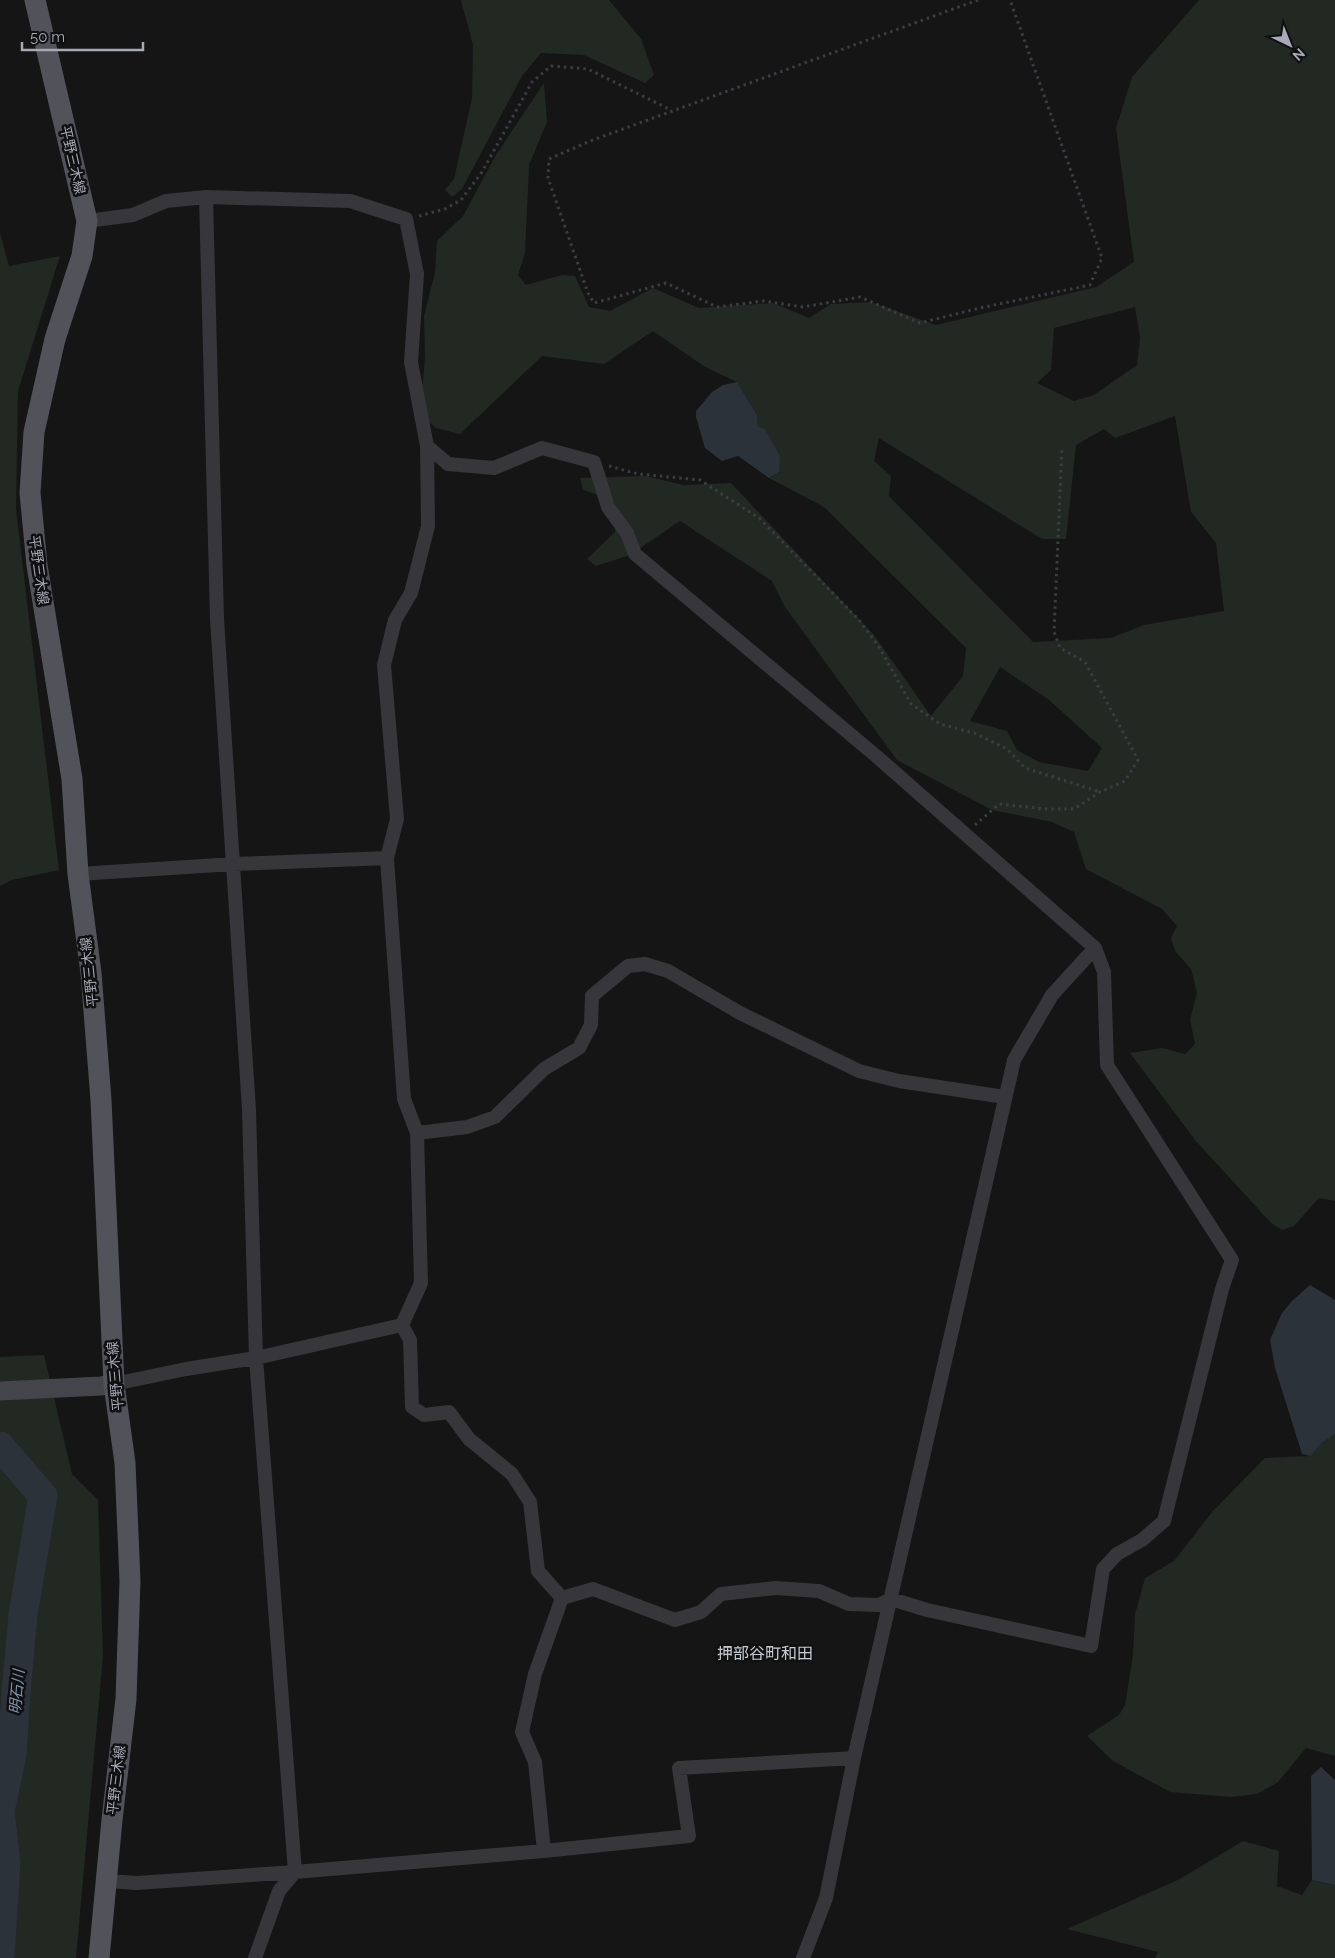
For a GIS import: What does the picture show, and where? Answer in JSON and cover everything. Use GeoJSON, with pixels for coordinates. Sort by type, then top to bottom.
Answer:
{"type":"FeatureCollection","features":[{"type":"Feature","properties":{"kind":"main road","name":"平野三木線"},"geometry":{"type":"LineString","coordinates":[[35,0],[87,221],[82,256],[55,339],[34,432],[30,492],[37,565],[72,779],[78,874],[91,973],[101,1100],[107,1385],[125,1463],[130,1581],[126,1699],[99,1958]]}},
{"type":"Feature","properties":{"kind":"street"},"geometry":{"type":"LineString","coordinates":[[206,197],[217,619],[249,1110],[256,1358],[295,1872],[279,1891],[255,1958]]}},
{"type":"Feature","properties":{"kind":"street"},"geometry":{"type":"LineString","coordinates":[[87,221],[133,215],[166,202],[206,197],[350,201],[406,219],[417,274],[411,362],[427,446],[428,526],[411,593],[395,620],[384,666],[397,819],[387,858],[404,1099],[418,1133],[421,1282],[402,1326]]}},
{"type":"Feature","properties":{"kind":"street"},"geometry":{"type":"LineString","coordinates":[[427,446],[448,464],[494,468],[542,448],[594,462],[608,507],[627,532],[635,554],[875,755],[1095,948],[1104,972],[1107,1065],[1232,1260],[1222,1288],[1164,1521],[1142,1540],[1117,1554],[1103,1569],[1091,1646],[927,1610],[891,1599],[879,1605],[849,1604],[819,1592],[775,1588],[721,1594],[701,1612],[675,1620],[593,1589],[562,1598]]}},
{"type":"Feature","properties":{"kind":"street"},"geometry":{"type":"LineString","coordinates":[[78,874],[234,864],[387,858]]}},
{"type":"Feature","properties":{"kind":"street"},"geometry":{"type":"LineString","coordinates":[[804,1958],[826,1898],[854,1758],[1014,1060],[1052,995],[1095,948]]}},
{"type":"Feature","properties":{"kind":"street"},"geometry":{"type":"LineString","coordinates":[[418,1133],[466,1127],[495,1117],[544,1069],[579,1048],[591,1025],[592,996],[628,966],[645,964],[668,972],[740,1012],[859,1072],[899,1081],[1005,1097]]}},
{"type":"Feature","properties":{"kind":"street"},"geometry":{"type":"LineString","coordinates":[[0,1391],[107,1385],[186,1369],[256,1358],[402,1326]]}},
{"type":"Feature","properties":{"kind":"street"},"geometry":{"type":"LineString","coordinates":[[402,1326],[410,1340],[412,1407],[424,1415],[449,1412],[470,1438],[512,1474],[530,1502],[538,1571],[562,1598]]}},
{"type":"Feature","properties":{"kind":"street"},"geometry":{"type":"LineString","coordinates":[[544,1851],[534,1762],[522,1732],[535,1674],[562,1598]]}},
{"type":"Feature","properties":{"kind":"street"},"geometry":{"type":"LineString","coordinates":[[107,1882],[137,1883],[295,1872],[544,1851],[689,1836],[679,1768],[854,1758]]}},
{"type":"Feature","properties":{"kind":"path"},"geometry":{"type":"LineString","coordinates":[[978,0],[590,141],[549,159],[548,178],[588,293],[594,303],[666,283],[717,307],[764,301],[803,307],[860,297],[920,323],[980,308],[1090,285],[1102,258],[1010,0]]}},
{"type":"Feature","properties":{"kind":"path"},"geometry":{"type":"LineString","coordinates":[[406,219],[445,210],[461,200],[482,172],[532,82],[551,66],[588,69],[672,111]]}},
{"type":"Feature","properties":{"kind":"path"},"geometry":{"type":"LineString","coordinates":[[965,834],[999,804],[1046,809],[1074,809],[1100,792],[1125,782],[1138,760],[1084,662],[1060,648],[1054,632],[1062,447]]}},
{"type":"Feature","properties":{"kind":"path"},"geometry":{"type":"LineString","coordinates":[[594,462],[638,474],[700,480],[759,518],[859,620],[879,647],[911,704],[940,724],[974,732],[1007,750],[1024,768],[1100,792]]}},
{"type":"Feature","properties":{"kind":"shaded area"},"geometry":{"type":"Polygon","coordinates":[[[461,0],[609,0],[641,39],[654,75],[645,83],[584,55],[541,53],[522,76],[462,189],[452,197],[445,190],[454,179],[472,98],[473,45],[461,0]]]}},
{"type":"Feature","properties":{"kind":"shaded area"},"geometry":{"type":"Polygon","coordinates":[[[1199,0],[1335,0],[1335,1201],[1319,1198],[1294,1226],[1282,1230],[1271,1223],[1195,1140],[1130,1053],[1162,1048],[1185,1054],[1195,1044],[1190,1020],[1197,993],[1191,969],[1175,951],[1171,938],[1177,926],[1162,909],[1086,869],[1074,832],[1052,822],[992,810],[897,760],[785,607],[772,581],[680,521],[630,555],[596,566],[587,559],[615,532],[614,520],[605,497],[583,490],[580,478],[646,476],[683,485],[731,483],[874,635],[931,716],[963,676],[966,648],[824,507],[769,478],[779,472],[758,427],[757,415],[737,382],[705,367],[653,331],[604,364],[542,356],[460,434],[436,428],[427,420],[421,407],[425,357],[424,316],[435,273],[437,241],[463,216],[496,155],[544,83],[547,122],[529,165],[525,253],[518,275],[526,285],[562,275],[575,276],[589,307],[610,311],[653,288],[699,308],[773,303],[809,318],[831,304],[871,302],[936,325],[1096,287],[1134,262],[1116,128],[1132,77],[1199,0]],[[1135,307],[1054,328],[1051,370],[1037,383],[1074,401],[1094,395],[1137,365],[1140,338],[1135,307]],[[1175,416],[1115,438],[1104,429],[1076,445],[1066,539],[1042,539],[879,438],[874,461],[891,476],[889,496],[1033,642],[1111,638],[1144,625],[1224,611],[1216,543],[1191,512],[1175,416]],[[1000,667],[970,721],[1007,731],[1017,750],[1039,762],[1088,771],[1102,748],[1048,699],[1000,667]]]}},
{"type":"Feature","properties":{"kind":"shaded area"},"geometry":{"type":"Polygon","coordinates":[[[0,233],[9,266],[60,256],[18,391],[16,509],[59,870],[12,880],[0,886],[0,233]]]}},
{"type":"Feature","properties":{"kind":"shaded area"},"geometry":{"type":"Polygon","coordinates":[[[737,382],[757,415],[758,427],[765,429],[780,456],[779,472],[769,478],[738,456],[722,461],[705,448],[696,411],[712,392],[723,385],[737,382]]]}},
{"type":"Feature","properties":{"kind":"shaded area"},"geometry":{"type":"Polygon","coordinates":[[[1310,1285],[1335,1300],[1335,1434],[1320,1444],[1311,1456],[1302,1454],[1275,1368],[1270,1340],[1282,1313],[1310,1285]]]}},
{"type":"Feature","properties":{"kind":"shaded area"},"geometry":{"type":"Polygon","coordinates":[[[44,1355],[72,1474],[98,1500],[103,1656],[76,1958],[0,1958],[0,1357],[44,1355]]]}},
{"type":"Feature","properties":{"kind":"shaded area"},"geometry":{"type":"Polygon","coordinates":[[[1335,1434],[1335,1756],[1306,1748],[1278,1782],[1257,1794],[1231,1797],[1170,1792],[1113,1761],[1087,1736],[1119,1715],[1125,1705],[1133,1655],[1135,1614],[1145,1578],[1174,1561],[1212,1512],[1265,1458],[1311,1456],[1319,1444],[1335,1434]]]}},
{"type":"Feature","properties":{"kind":"shaded area"},"geometry":{"type":"Polygon","coordinates":[[[1321,1767],[1335,1780],[1335,1885],[1312,1880],[1311,1776],[1321,1767]]]}},
{"type":"Feature","properties":{"kind":"shaded area"},"geometry":{"type":"Polygon","coordinates":[[[1243,1841],[1279,1851],[1277,1886],[1302,1895],[1312,1880],[1335,1885],[1335,1958],[1155,1958],[1158,1952],[1067,1929],[1180,1879],[1243,1841]]]}},
{"type":"Feature","properties":{"kind":"waterway","name":"明石川"},"geometry":{"type":"LineString","coordinates":[[0,1446],[43,1496],[23,1615],[12,1755],[0,1811],[6,1863],[0,1955]]}},
{"type":"Feature","properties":{"kind":"district","name":"押部谷町和田"},"geometry":{"type":"Point","coordinates":[765,1653]}}]}
